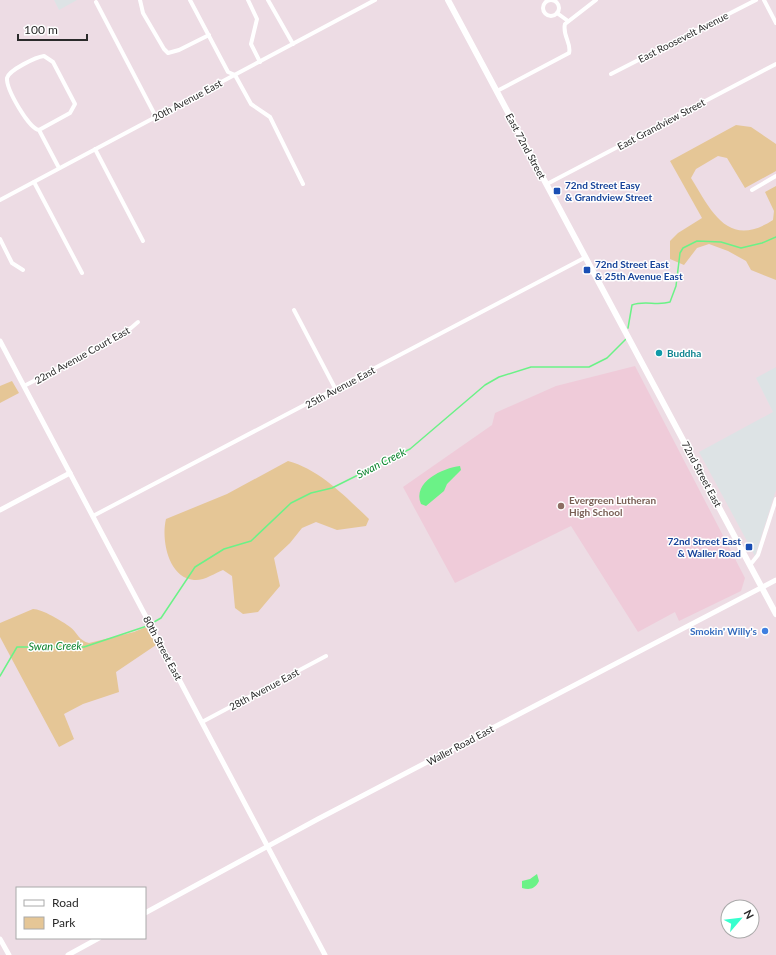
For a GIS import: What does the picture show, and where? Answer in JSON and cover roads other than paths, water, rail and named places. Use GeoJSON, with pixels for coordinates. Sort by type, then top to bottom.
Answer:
{"type":"FeatureCollection","features":[{"type":"Feature","properties":{"kind":"main road","name":"East 72nd Street"},"geometry":{"type":"LineString","coordinates":[[448,0],[627,334]]}},
{"type":"Feature","properties":{"kind":"main road","name":"72nd Street East"},"geometry":{"type":"LineString","coordinates":[[627,334],[776,614]]}},
{"type":"Feature","properties":{"kind":"street"},"geometry":{"type":"LineString","coordinates":[[140,0],[143,13],[164,49],[168,52],[179,50],[208,35]]}},
{"type":"Feature","properties":{"kind":"street"},"geometry":{"type":"LineString","coordinates":[[190,0],[228,72],[235,75],[251,104],[270,117],[303,184]]}},
{"type":"Feature","properties":{"kind":"street"},"geometry":{"type":"LineString","coordinates":[[248,0],[257,19],[251,44],[260,62]]}},
{"type":"Feature","properties":{"kind":"street"},"geometry":{"type":"LineString","coordinates":[[268,0],[293,44]]}},
{"type":"Feature","properties":{"kind":"street","name":"20th Avenue East"},"geometry":{"type":"LineString","coordinates":[[0,200],[375,0]]}},
{"type":"Feature","properties":{"kind":"street"},"geometry":{"type":"LineString","coordinates":[[496,91],[567,54],[570,51],[564,32],[565,24],[596,0]]}},
{"type":"Feature","properties":{"kind":"street","name":"East Roosevelt Avenue"},"geometry":{"type":"LineString","coordinates":[[611,74],[756,0]]}},
{"type":"Feature","properties":{"kind":"street"},"geometry":{"type":"LineString","coordinates":[[764,0],[776,23]]}},
{"type":"Feature","properties":{"kind":"street"},"geometry":{"type":"LineString","coordinates":[[96,2],[156,117]]}},
{"type":"Feature","properties":{"kind":"street"},"geometry":{"type":"LineString","coordinates":[[557,13],[568,21]]}},
{"type":"Feature","properties":{"kind":"street"},"geometry":{"type":"LineString","coordinates":[[39,130],[70,113],[74,109],[74,101],[53,62],[44,56],[12,71],[8,75],[7,82],[27,121],[32,127],[39,130],[59,168]]}},
{"type":"Feature","properties":{"kind":"street","name":"East Grandview Street"},"geometry":{"type":"LineString","coordinates":[[547,184],[776,64]]}},
{"type":"Feature","properties":{"kind":"street"},"geometry":{"type":"LineString","coordinates":[[95,149],[143,241]]}},
{"type":"Feature","properties":{"kind":"street"},"geometry":{"type":"LineString","coordinates":[[752,190],[776,176]]}},
{"type":"Feature","properties":{"kind":"street"},"geometry":{"type":"LineString","coordinates":[[34,182],[82,274]]}},
{"type":"Feature","properties":{"kind":"street"},"geometry":{"type":"LineString","coordinates":[[0,239],[12,263],[23,270]]}},
{"type":"Feature","properties":{"kind":"street","name":"25th Avenue East"},"geometry":{"type":"LineString","coordinates":[[93,516],[336,390],[586,257]]}},
{"type":"Feature","properties":{"kind":"street"},"geometry":{"type":"LineString","coordinates":[[294,310],[336,390]]}},
{"type":"Feature","properties":{"kind":"street","name":"22nd Avenue Court East"},"geometry":{"type":"LineString","coordinates":[[24,386],[115,339],[132,328],[138,322]]}},
{"type":"Feature","properties":{"kind":"street","name":"80th Street East"},"geometry":{"type":"LineString","coordinates":[[0,341],[325,955]]}},
{"type":"Feature","properties":{"kind":"street"},"geometry":{"type":"LineString","coordinates":[[0,510],[70,473]]}},
{"type":"Feature","properties":{"kind":"street"},"geometry":{"type":"LineString","coordinates":[[750,565],[758,555],[776,500]]}},
{"type":"Feature","properties":{"kind":"street","name":"Waller Road East"},"geometry":{"type":"LineString","coordinates":[[146,912],[268,846],[776,580]]}},
{"type":"Feature","properties":{"kind":"street","name":"28th Avenue East"},"geometry":{"type":"LineString","coordinates":[[202,722],[326,656]]}},
{"type":"Feature","properties":{"kind":"street"},"geometry":{"type":"LineString","coordinates":[[0,939],[9,955]]}},
{"type":"Feature","properties":{"kind":"street"},"geometry":{"type":"LineString","coordinates":[[68,955],[97,939]]}},
{"type":"Feature","properties":{"kind":"waterway","name":"Swan Creek"},"geometry":{"type":"LineString","coordinates":[[628,328],[632,305],[641,303],[670,302],[676,286],[680,253],[683,248],[697,241],[721,242],[741,248],[762,243],[776,237]]}},
{"type":"Feature","properties":{"kind":"waterway","name":"Swan Creek"},"geometry":{"type":"LineString","coordinates":[[154,622],[161,618],[195,567],[224,549],[251,541],[291,503],[311,493],[332,488],[410,449],[485,385],[499,377],[531,367],[589,367],[607,358],[626,339]]}},
{"type":"Feature","properties":{"kind":"waterway","name":"Swan Creek"},"geometry":{"type":"LineString","coordinates":[[0,676],[17,647],[84,647],[147,626]]}},
{"type":"Feature","properties":{"kind":"place","name":"72nd Street Easy & Grandview Street"},"geometry":{"type":"Point","coordinates":[557,191]}},
{"type":"Feature","properties":{"kind":"place","name":"72nd Street East & 25th Avenue East"},"geometry":{"type":"Point","coordinates":[587,270]}},
{"type":"Feature","properties":{"kind":"place","name":"Buddha"},"geometry":{"type":"Point","coordinates":[659,353]}},
{"type":"Feature","properties":{"kind":"place","name":"Evergreen Lutheran High School"},"geometry":{"type":"Point","coordinates":[561,506]}},
{"type":"Feature","properties":{"kind":"place","name":"72nd Street East & Waller Road"},"geometry":{"type":"Point","coordinates":[749,547]}},
{"type":"Feature","properties":{"kind":"place","name":"Smokin' Willy's"},"geometry":{"type":"Point","coordinates":[765,631]}}]}
